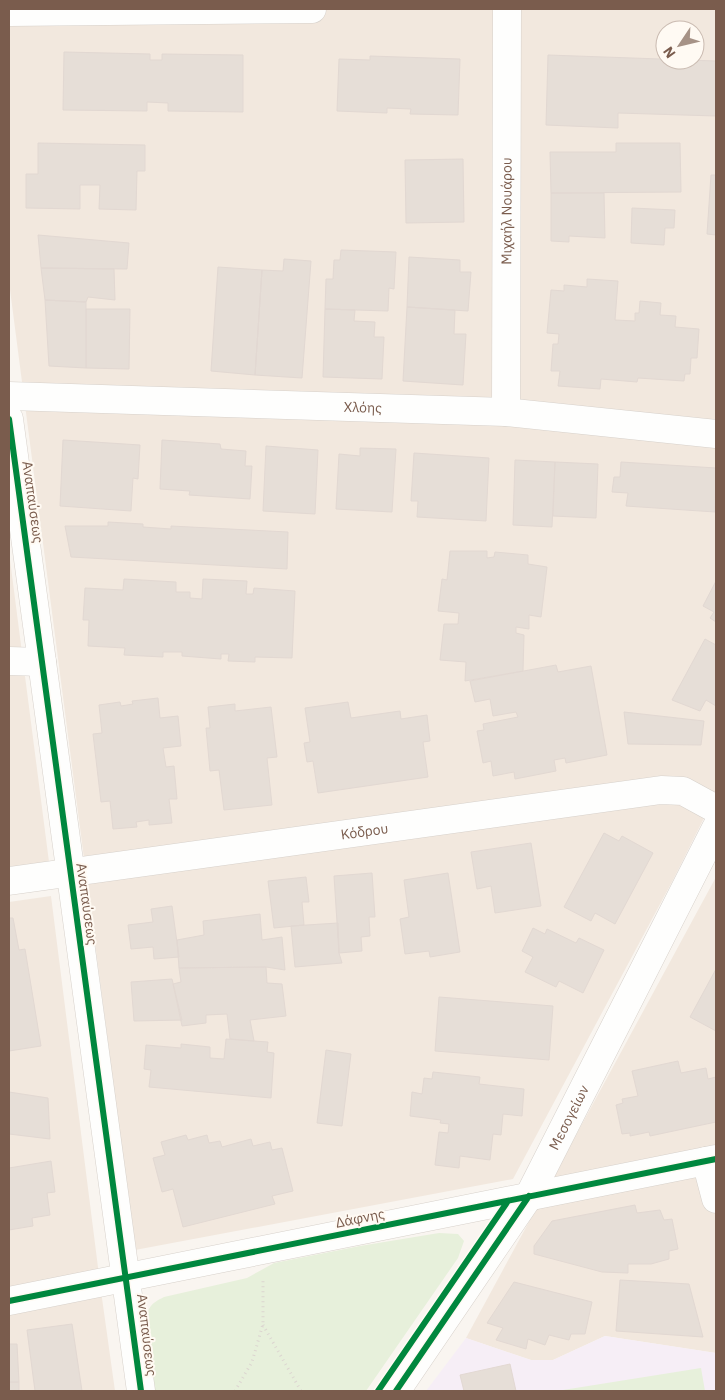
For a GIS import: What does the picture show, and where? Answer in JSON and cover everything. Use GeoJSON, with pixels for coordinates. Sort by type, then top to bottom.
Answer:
{"type":"FeatureCollection","features":[{"type":"Feature","properties":{"kind":"street"},"geometry":{"type":"LineString","coordinates":[[9,12],[312,9]]}},
{"type":"Feature","properties":{"kind":"street","name":"Μιχαήλ Νουάρου"},"geometry":{"type":"LineString","coordinates":[[506,412],[507,9]]}},
{"type":"Feature","properties":{"kind":"street","name":"Χλόης"},"geometry":{"type":"LineString","coordinates":[[9,396],[506,412],[716,434]]}},
{"type":"Feature","properties":{"kind":"street","name":"Αναπαύσεως"},"geometry":{"type":"LineString","coordinates":[[9,419],[141,1391]]}},
{"type":"Feature","properties":{"kind":"street"},"geometry":{"type":"LineString","coordinates":[[9,661],[42,662]]}},
{"type":"Feature","properties":{"kind":"street","name":"Κόδρου"},"geometry":{"type":"LineString","coordinates":[[9,881],[661,790],[683,791],[716,809]]}},
{"type":"Feature","properties":{"kind":"street","name":"Μεσογείων"},"geometry":{"type":"LineString","coordinates":[[396,1391],[529,1196],[716,828]]}},
{"type":"Feature","properties":{"kind":"street"},"geometry":{"type":"LineString","coordinates":[[711,1160],[716,1199]]}},
{"type":"Feature","properties":{"kind":"street","name":"Δάφνης"},"geometry":{"type":"LineString","coordinates":[[9,1301],[711,1160]]}},
{"type":"Feature","properties":{"kind":"path"},"geometry":{"type":"LineString","coordinates":[[235,1391],[252,1362],[263,1324],[264,1285],[260,1251]]}},
{"type":"Feature","properties":{"kind":"path"},"geometry":{"type":"LineString","coordinates":[[263,1324],[301,1391]]}},
{"type":"Feature","properties":{"kind":"shaded area"},"geometry":{"type":"Polygon","coordinates":[[[9,9],[716,9],[716,794],[674,878],[513,1179],[135,1250],[9,282],[9,9]]]}},
{"type":"Feature","properties":{"kind":"shaded area"},"geometry":{"type":"Polygon","coordinates":[[[9,552],[49,862],[9,867],[9,552]]]}},
{"type":"Feature","properties":{"kind":"shaded area"},"geometry":{"type":"Polygon","coordinates":[[[716,877],[716,1353],[605,1336],[553,1360],[531,1360],[466,1338],[716,877]]]}},
{"type":"Feature","properties":{"kind":"shaded area"},"geometry":{"type":"Polygon","coordinates":[[[51,896],[115,1391],[9,1391],[9,902],[51,896]]]}},
{"type":"Feature","properties":{"kind":"shaded area"},"geometry":{"type":"Polygon","coordinates":[[[605,1336],[716,1353],[716,1391],[426,1391],[466,1338],[531,1360],[553,1360],[605,1336]]]}},
{"type":"Feature","properties":{"kind":"green space"},"geometry":{"type":"Polygon","coordinates":[[[439,1233],[458,1234],[464,1241],[458,1258],[366,1391],[151,1391],[146,1324],[150,1307],[160,1299],[247,1278],[274,1263],[439,1233]]]}},
{"type":"Feature","properties":{"kind":"green space"},"geometry":{"type":"Polygon","coordinates":[[[701,1368],[705,1391],[563,1390],[701,1368]]]}},
{"type":"Feature","properties":{"kind":"building"},"geometry":{"type":"Polygon","coordinates":[[[64,52],[150,54],[150,60],[162,60],[162,54],[243,55],[243,112],[168,111],[168,103],[147,102],[147,111],[63,110],[64,52]]]}},
{"type":"Feature","properties":{"kind":"building"},"geometry":{"type":"Polygon","coordinates":[[[548,55],[655,59],[655,70],[705,70],[705,61],[716,61],[716,116],[618,113],[618,128],[546,125],[548,55]]]}},
{"type":"Feature","properties":{"kind":"building"},"geometry":{"type":"Polygon","coordinates":[[[370,56],[460,59],[458,115],[410,114],[411,109],[387,108],[387,113],[337,111],[339,59],[370,60],[370,56]]]}},
{"type":"Feature","properties":{"kind":"building"},"geometry":{"type":"Polygon","coordinates":[[[38,143],[145,145],[145,171],[137,171],[136,210],[99,209],[100,185],[80,185],[80,209],[26,208],[26,174],[38,174],[38,143]]]}},
{"type":"Feature","properties":{"kind":"building"},"geometry":{"type":"Polygon","coordinates":[[[616,143],[680,143],[681,192],[551,193],[550,152],[616,152],[616,143]]]}},
{"type":"Feature","properties":{"kind":"building"},"geometry":{"type":"Polygon","coordinates":[[[463,159],[464,222],[406,223],[405,160],[463,159]]]}},
{"type":"Feature","properties":{"kind":"building"},"geometry":{"type":"Polygon","coordinates":[[[711,175],[716,175],[716,235],[707,234],[711,175]]]}},
{"type":"Feature","properties":{"kind":"building"},"geometry":{"type":"Polygon","coordinates":[[[551,193],[604,193],[605,238],[569,236],[569,242],[551,241],[551,193]]]}},
{"type":"Feature","properties":{"kind":"building"},"geometry":{"type":"Polygon","coordinates":[[[632,208],[675,210],[674,228],[665,228],[664,245],[631,243],[632,208]]]}},
{"type":"Feature","properties":{"kind":"building"},"geometry":{"type":"Polygon","coordinates":[[[38,235],[129,243],[127,269],[41,268],[38,235]]]}},
{"type":"Feature","properties":{"kind":"building"},"geometry":{"type":"Polygon","coordinates":[[[341,250],[396,252],[394,289],[389,288],[388,311],[325,309],[326,279],[333,279],[334,260],[340,260],[341,250]]]}},
{"type":"Feature","properties":{"kind":"building"},"geometry":{"type":"Polygon","coordinates":[[[409,257],[460,260],[460,272],[471,272],[468,311],[407,307],[409,257]]]}},
{"type":"Feature","properties":{"kind":"building"},"geometry":{"type":"Polygon","coordinates":[[[284,259],[311,261],[302,378],[255,375],[262,270],[283,271],[284,259]]]}},
{"type":"Feature","properties":{"kind":"building"},"geometry":{"type":"Polygon","coordinates":[[[218,267],[262,270],[255,375],[211,371],[218,267]]]}},
{"type":"Feature","properties":{"kind":"building"},"geometry":{"type":"Polygon","coordinates":[[[41,268],[114,269],[115,300],[88,297],[86,302],[45,300],[41,268]]]}},
{"type":"Feature","properties":{"kind":"building"},"geometry":{"type":"Polygon","coordinates":[[[587,279],[618,281],[615,320],[635,321],[635,313],[639,313],[640,301],[661,303],[660,315],[676,316],[675,327],[699,329],[697,358],[691,358],[690,374],[685,374],[684,381],[638,378],[637,382],[601,379],[600,389],[558,386],[560,371],[551,371],[553,344],[558,344],[559,334],[547,333],[551,290],[564,291],[564,285],[587,287],[587,279]]]}},
{"type":"Feature","properties":{"kind":"building"},"geometry":{"type":"Polygon","coordinates":[[[45,300],[86,302],[86,368],[49,366],[45,300]]]}},
{"type":"Feature","properties":{"kind":"building"},"geometry":{"type":"Polygon","coordinates":[[[407,307],[455,310],[454,334],[466,334],[463,385],[403,381],[407,307]]]}},
{"type":"Feature","properties":{"kind":"building"},"geometry":{"type":"Polygon","coordinates":[[[86,309],[130,309],[129,369],[86,368],[86,309]]]}},
{"type":"Feature","properties":{"kind":"building"},"geometry":{"type":"Polygon","coordinates":[[[325,309],[355,310],[354,321],[375,322],[374,337],[384,337],[382,379],[323,377],[325,309]]]}},
{"type":"Feature","properties":{"kind":"building"},"geometry":{"type":"Polygon","coordinates":[[[63,440],[140,445],[138,479],[133,478],[131,511],[60,506],[63,440]]]}},
{"type":"Feature","properties":{"kind":"building"},"geometry":{"type":"Polygon","coordinates":[[[162,440],[220,444],[221,449],[246,451],[245,466],[252,466],[250,499],[189,495],[190,491],[160,489],[162,440]]]}},
{"type":"Feature","properties":{"kind":"building"},"geometry":{"type":"Polygon","coordinates":[[[266,446],[318,450],[315,514],[263,511],[266,446]]]}},
{"type":"Feature","properties":{"kind":"building"},"geometry":{"type":"Polygon","coordinates":[[[360,448],[396,449],[392,512],[336,509],[339,454],[360,456],[360,448]]]}},
{"type":"Feature","properties":{"kind":"building"},"geometry":{"type":"Polygon","coordinates":[[[414,453],[489,458],[486,521],[417,517],[418,501],[411,501],[414,453]]]}},
{"type":"Feature","properties":{"kind":"building"},"geometry":{"type":"Polygon","coordinates":[[[515,460],[555,462],[552,527],[513,525],[515,460]]]}},
{"type":"Feature","properties":{"kind":"building"},"geometry":{"type":"Polygon","coordinates":[[[555,462],[598,464],[596,518],[553,516],[555,462]]]}},
{"type":"Feature","properties":{"kind":"building"},"geometry":{"type":"Polygon","coordinates":[[[621,462],[716,468],[715,512],[626,506],[628,493],[612,492],[614,477],[620,477],[621,462]]]}},
{"type":"Feature","properties":{"kind":"building"},"geometry":{"type":"Polygon","coordinates":[[[108,522],[143,524],[143,527],[171,529],[171,526],[288,532],[287,569],[71,557],[65,526],[108,526],[108,522]]]}},
{"type":"Feature","properties":{"kind":"building"},"geometry":{"type":"Polygon","coordinates":[[[450,551],[487,551],[487,558],[494,557],[495,552],[528,555],[528,564],[547,567],[541,617],[529,615],[529,629],[516,627],[516,633],[524,635],[523,671],[465,681],[466,662],[440,660],[444,624],[458,624],[459,613],[438,611],[442,579],[447,580],[450,551]]]}},
{"type":"Feature","properties":{"kind":"building"},"geometry":{"type":"Polygon","coordinates":[[[124,579],[176,582],[176,592],[190,592],[190,598],[202,599],[203,579],[247,581],[246,594],[253,594],[254,588],[295,591],[292,658],[255,657],[255,662],[228,661],[229,654],[221,654],[221,659],[182,656],[182,652],[163,652],[163,657],[124,655],[125,648],[88,646],[89,620],[83,620],[85,588],[123,590],[124,579]]]}},
{"type":"Feature","properties":{"kind":"building"},"geometry":{"type":"Polygon","coordinates":[[[716,581],[716,622],[710,618],[714,612],[703,606],[716,581]]]}},
{"type":"Feature","properties":{"kind":"building"},"geometry":{"type":"Polygon","coordinates":[[[705,639],[716,645],[716,706],[706,700],[700,711],[672,700],[705,639]]]}},
{"type":"Feature","properties":{"kind":"building"},"geometry":{"type":"Polygon","coordinates":[[[556,665],[558,672],[591,666],[607,755],[566,763],[565,758],[554,760],[556,771],[515,779],[514,772],[493,776],[491,761],[483,763],[477,731],[484,730],[483,724],[518,717],[516,712],[493,716],[490,699],[475,702],[470,681],[556,665]]]}},
{"type":"Feature","properties":{"kind":"building"},"geometry":{"type":"Polygon","coordinates":[[[158,698],[160,718],[178,716],[181,746],[163,748],[166,767],[174,766],[177,799],[169,799],[172,823],[149,825],[149,820],[136,822],[137,827],[113,829],[110,801],[101,802],[93,734],[102,733],[99,705],[120,702],[121,706],[133,704],[132,701],[158,698]]]}},
{"type":"Feature","properties":{"kind":"building"},"geometry":{"type":"Polygon","coordinates":[[[348,702],[351,718],[400,711],[401,719],[427,715],[430,741],[423,742],[428,777],[318,793],[313,761],[307,762],[304,743],[310,742],[305,708],[348,702]]]}},
{"type":"Feature","properties":{"kind":"building"},"geometry":{"type":"Polygon","coordinates":[[[235,704],[235,711],[271,707],[277,757],[267,758],[272,805],[224,810],[219,770],[210,771],[206,728],[210,728],[208,707],[235,704]]]}},
{"type":"Feature","properties":{"kind":"building"},"geometry":{"type":"Polygon","coordinates":[[[624,712],[704,721],[701,745],[628,744],[624,712]]]}},
{"type":"Feature","properties":{"kind":"building"},"geometry":{"type":"Polygon","coordinates":[[[604,833],[619,841],[622,836],[653,853],[615,924],[595,913],[591,921],[564,907],[604,833]]]}},
{"type":"Feature","properties":{"kind":"building"},"geometry":{"type":"Polygon","coordinates":[[[531,843],[541,906],[495,913],[491,886],[477,889],[471,852],[531,843]]]}},
{"type":"Feature","properties":{"kind":"building"},"geometry":{"type":"Polygon","coordinates":[[[372,873],[375,917],[369,917],[370,936],[361,937],[362,951],[339,953],[334,876],[372,873]]]}},
{"type":"Feature","properties":{"kind":"building"},"geometry":{"type":"Polygon","coordinates":[[[448,873],[460,952],[430,957],[429,951],[405,954],[400,919],[409,917],[404,880],[448,873]]]}},
{"type":"Feature","properties":{"kind":"building"},"geometry":{"type":"Polygon","coordinates":[[[306,877],[309,902],[302,902],[304,925],[274,928],[268,881],[306,877]]]}},
{"type":"Feature","properties":{"kind":"building"},"geometry":{"type":"Polygon","coordinates":[[[172,906],[179,957],[154,959],[153,947],[131,949],[128,925],[153,922],[151,909],[172,906]]]}},
{"type":"Feature","properties":{"kind":"building"},"geometry":{"type":"Polygon","coordinates":[[[260,914],[262,940],[282,937],[285,970],[266,967],[179,968],[177,940],[204,935],[203,921],[260,914]]]}},
{"type":"Feature","properties":{"kind":"building"},"geometry":{"type":"Polygon","coordinates":[[[9,918],[13,918],[19,950],[25,949],[41,1046],[9,1051],[9,918]]]}},
{"type":"Feature","properties":{"kind":"building"},"geometry":{"type":"Polygon","coordinates":[[[338,923],[339,953],[342,963],[295,967],[291,926],[338,923]]]}},
{"type":"Feature","properties":{"kind":"building"},"geometry":{"type":"Polygon","coordinates":[[[533,928],[545,934],[547,929],[576,943],[579,938],[604,950],[583,993],[559,981],[556,987],[525,972],[533,957],[522,951],[533,928]]]}},
{"type":"Feature","properties":{"kind":"building"},"geometry":{"type":"Polygon","coordinates":[[[266,967],[267,983],[282,984],[286,1016],[250,1020],[254,1041],[230,1039],[227,1014],[206,1015],[206,1023],[182,1026],[173,984],[181,982],[179,968],[266,967]]]}},
{"type":"Feature","properties":{"kind":"building"},"geometry":{"type":"Polygon","coordinates":[[[716,969],[716,1031],[690,1017],[716,969]]]}},
{"type":"Feature","properties":{"kind":"building"},"geometry":{"type":"Polygon","coordinates":[[[172,979],[182,1020],[134,1021],[131,982],[172,979]]]}},
{"type":"Feature","properties":{"kind":"building"},"geometry":{"type":"Polygon","coordinates":[[[439,997],[553,1006],[549,1060],[435,1051],[439,997]]]}},
{"type":"Feature","properties":{"kind":"building"},"geometry":{"type":"Polygon","coordinates":[[[226,1039],[268,1042],[267,1052],[274,1053],[271,1098],[149,1087],[151,1070],[144,1069],[146,1045],[181,1048],[181,1044],[210,1047],[210,1058],[224,1059],[226,1039]]]}},
{"type":"Feature","properties":{"kind":"building"},"geometry":{"type":"Polygon","coordinates":[[[326,1050],[351,1054],[342,1126],[317,1123],[326,1050]]]}},
{"type":"Feature","properties":{"kind":"building"},"geometry":{"type":"Polygon","coordinates":[[[678,1061],[681,1073],[706,1068],[708,1079],[716,1077],[716,1122],[650,1136],[649,1132],[630,1136],[630,1133],[622,1134],[616,1105],[623,1103],[622,1099],[638,1096],[632,1071],[678,1061]]]}},
{"type":"Feature","properties":{"kind":"building"},"geometry":{"type":"Polygon","coordinates":[[[433,1072],[480,1077],[479,1084],[524,1089],[522,1116],[503,1114],[501,1135],[493,1134],[490,1160],[460,1156],[459,1168],[435,1165],[439,1132],[448,1133],[449,1124],[440,1123],[441,1120],[410,1116],[412,1092],[422,1094],[424,1078],[432,1079],[433,1072]]]}},
{"type":"Feature","properties":{"kind":"building"},"geometry":{"type":"Polygon","coordinates":[[[9,1092],[48,1098],[50,1139],[9,1134],[9,1092]]]}},
{"type":"Feature","properties":{"kind":"building"},"geometry":{"type":"Polygon","coordinates":[[[186,1135],[188,1140],[207,1135],[209,1143],[220,1141],[222,1147],[251,1139],[253,1146],[270,1142],[272,1150],[282,1148],[293,1191],[272,1196],[275,1204],[183,1227],[173,1189],[162,1192],[153,1158],[165,1155],[161,1142],[186,1135]]]}},
{"type":"Feature","properties":{"kind":"building"},"geometry":{"type":"Polygon","coordinates":[[[51,1161],[55,1192],[47,1193],[50,1215],[32,1218],[33,1226],[9,1230],[9,1168],[51,1161]]]}},
{"type":"Feature","properties":{"kind":"building"},"geometry":{"type":"Polygon","coordinates":[[[635,1205],[637,1213],[660,1210],[664,1220],[672,1219],[678,1249],[669,1251],[669,1259],[651,1264],[628,1264],[628,1273],[602,1272],[534,1254],[534,1246],[552,1221],[635,1205]]]}},
{"type":"Feature","properties":{"kind":"building"},"geometry":{"type":"Polygon","coordinates":[[[620,1280],[689,1284],[703,1337],[616,1331],[620,1280]]]}},
{"type":"Feature","properties":{"kind":"building"},"geometry":{"type":"Polygon","coordinates":[[[514,1282],[592,1302],[585,1334],[571,1334],[569,1340],[549,1335],[545,1345],[528,1339],[526,1349],[496,1340],[503,1328],[487,1323],[514,1282]]]}},
{"type":"Feature","properties":{"kind":"building"},"geometry":{"type":"Polygon","coordinates":[[[72,1324],[82,1391],[35,1391],[27,1330],[72,1324]]]}},
{"type":"Feature","properties":{"kind":"building"},"geometry":{"type":"Polygon","coordinates":[[[9,1344],[17,1344],[19,1382],[9,1382],[9,1344]]]}},
{"type":"Feature","properties":{"kind":"building"},"geometry":{"type":"Polygon","coordinates":[[[510,1364],[516,1391],[464,1391],[460,1375],[510,1364]]]}},
{"type":"Feature","properties":{"kind":"building"},"geometry":{"type":"Polygon","coordinates":[[[9,1382],[19,1382],[19,1391],[9,1391],[9,1382]]]}},
{"type":"Feature","properties":{"kind":"cycle path"},"geometry":{"type":"LineString","coordinates":[[9,419],[141,1391]]}},
{"type":"Feature","properties":{"kind":"cycle path"},"geometry":{"type":"LineString","coordinates":[[9,1301],[716,1159]]}},
{"type":"Feature","properties":{"kind":"cycle path"},"geometry":{"type":"LineString","coordinates":[[396,1391],[529,1196]]}},
{"type":"Feature","properties":{"kind":"cycle path"},"geometry":{"type":"LineString","coordinates":[[378,1391],[508,1201]]}}]}
